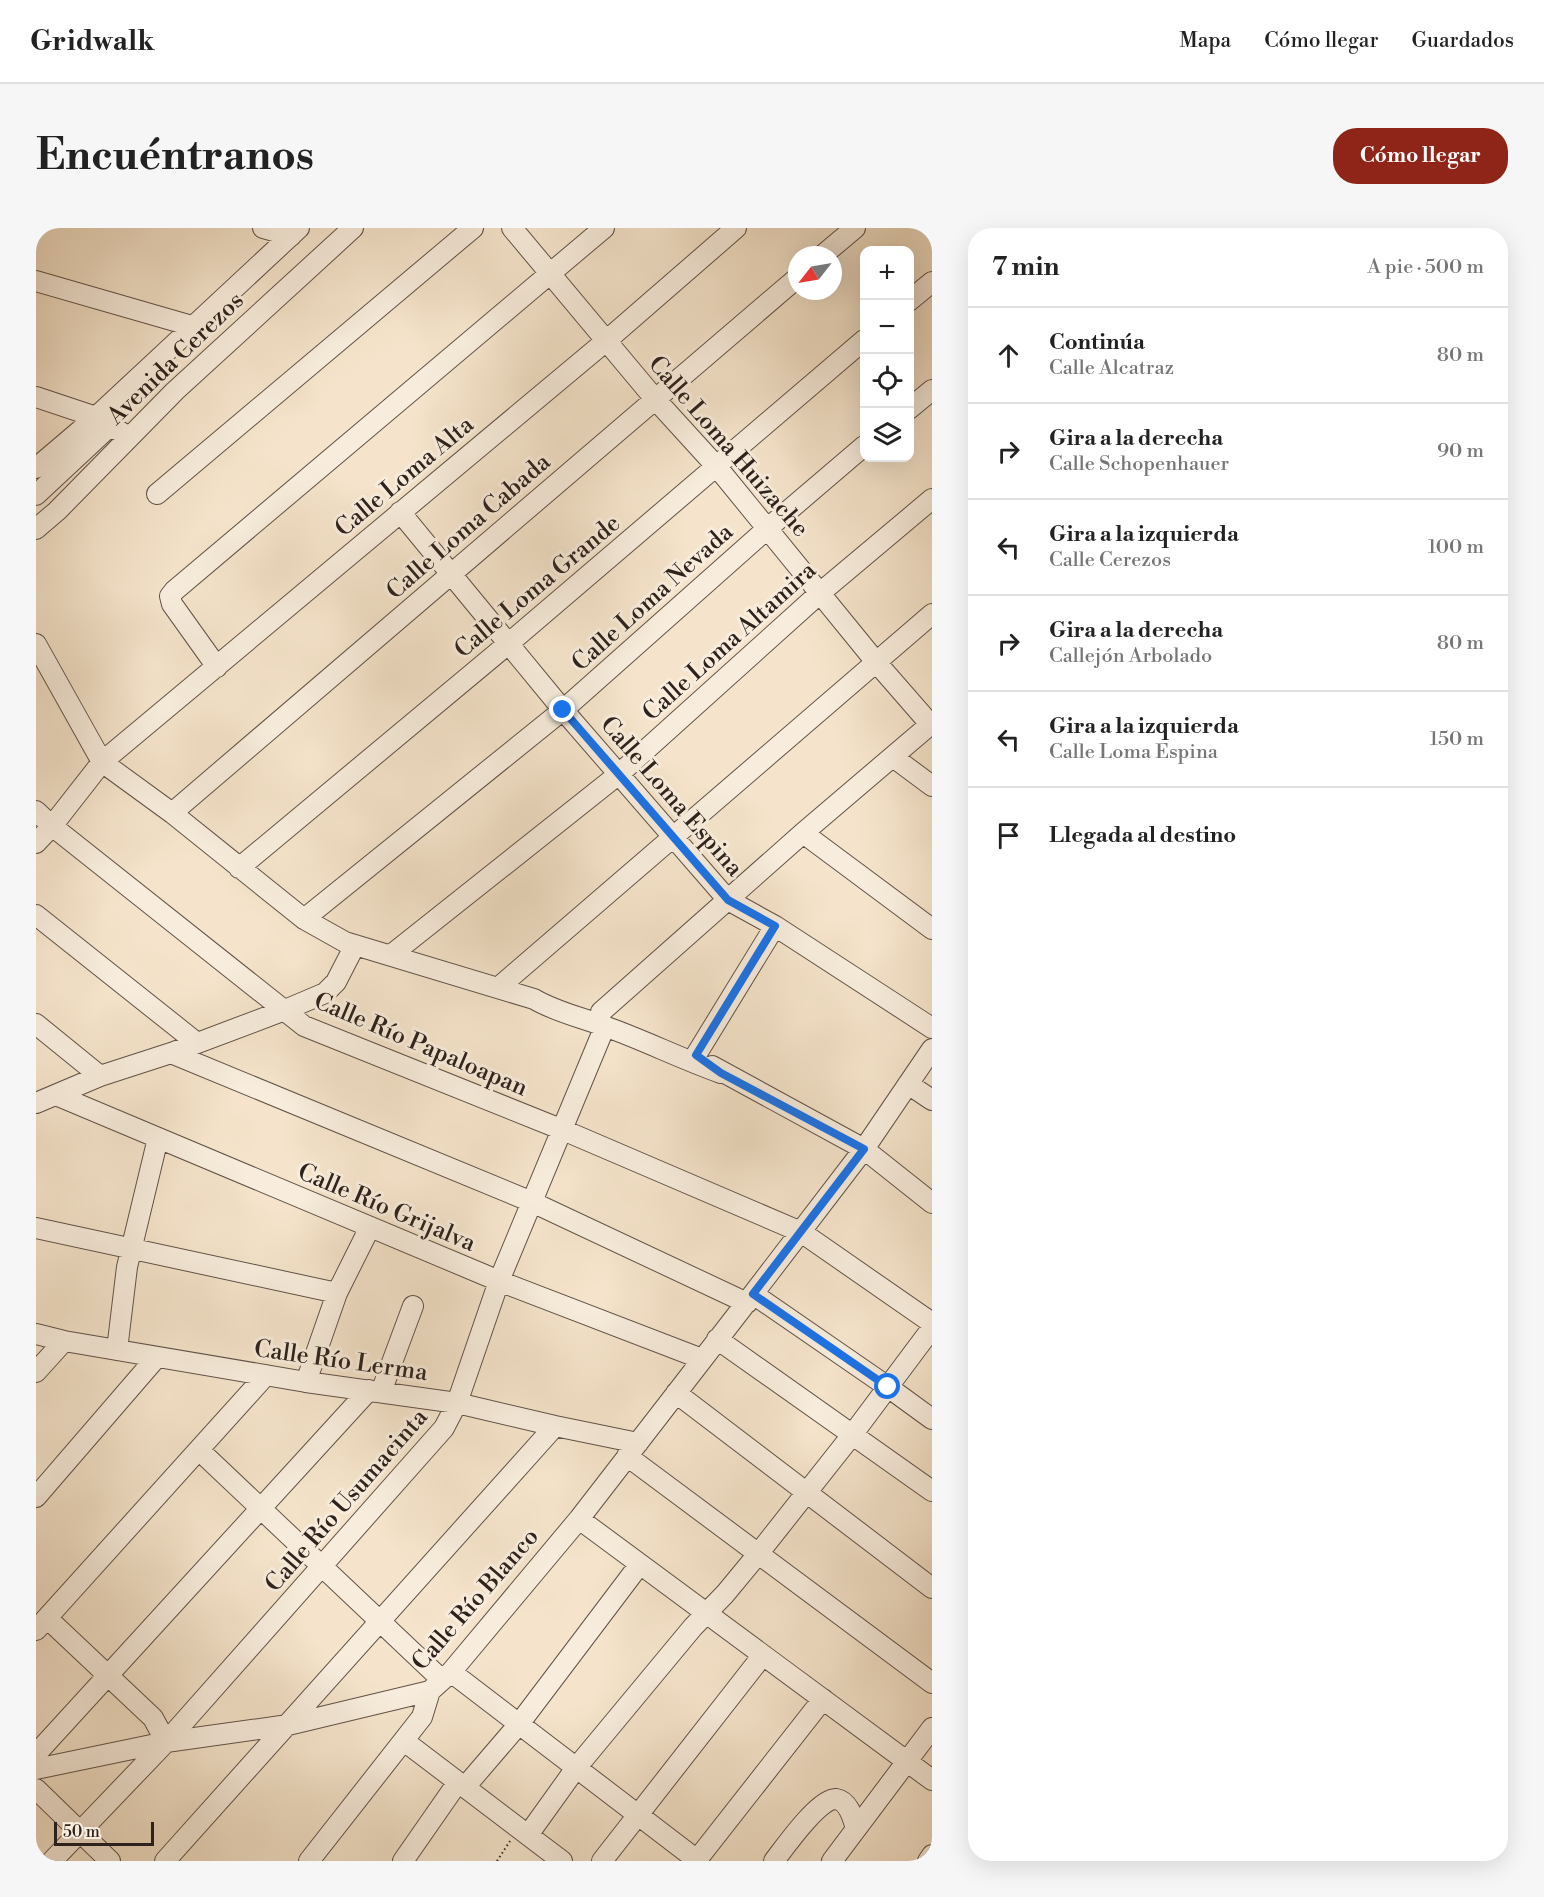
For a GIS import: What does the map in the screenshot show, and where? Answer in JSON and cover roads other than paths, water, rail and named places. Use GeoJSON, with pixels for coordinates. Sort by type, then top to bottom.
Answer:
{"type":"FeatureCollection","features":[{"type":"Feature","properties":{"kind":"street"},"geometry":{"type":"LineString","coordinates":[[262,228],[295,232]]}},
{"type":"Feature","properties":{"kind":"street","name":"Avenida Cerezos"},"geometry":{"type":"LineString","coordinates":[[36,529],[175,391],[353,228]]}},
{"type":"Feature","properties":{"kind":"street"},"geometry":{"type":"LineString","coordinates":[[156,494],[473,228]]}},
{"type":"Feature","properties":{"kind":"street","name":"Calle Loma Huizache"},"geometry":{"type":"LineString","coordinates":[[512,228],[655,399],[717,467],[876,662],[931,724]]}},
{"type":"Feature","properties":{"kind":"street"},"geometry":{"type":"LineString","coordinates":[[216,667],[172,604],[170,596],[604,228]]}},
{"type":"Feature","properties":{"kind":"street","name":"Calle Loma Alta"},"geometry":{"type":"LineString","coordinates":[[36,843],[102,762],[606,341],[736,228]]}},
{"type":"Feature","properties":{"kind":"street"},"geometry":{"type":"LineString","coordinates":[[834,246],[855,228]]}},
{"type":"Feature","properties":{"kind":"street","name":"Avenida Cerezos"},"geometry":{"type":"LineString","coordinates":[[36,468],[103,422],[192,326],[295,232]]}},
{"type":"Feature","properties":{"kind":"street"},"geometry":{"type":"LineString","coordinates":[[36,281],[192,326]]}},
{"type":"Feature","properties":{"kind":"street"},"geometry":{"type":"LineString","coordinates":[[910,300],[932,282]]}},
{"type":"Feature","properties":{"kind":"street","name":"Calle Loma Cabada"},"geometry":{"type":"LineString","coordinates":[[172,813],[788,286]]}},
{"type":"Feature","properties":{"kind":"street","name":"Calle Loma Grande"},"geometry":{"type":"LineString","coordinates":[[239,868],[508,644],[860,343]]}},
{"type":"Feature","properties":{"kind":"street"},"geometry":{"type":"LineString","coordinates":[[910,408],[932,390]]}},
{"type":"Feature","properties":{"kind":"street"},"geometry":{"type":"LineString","coordinates":[[36,398],[103,422],[129,437]]}},
{"type":"Feature","properties":{"kind":"street"},"geometry":{"type":"LineString","coordinates":[[36,495],[103,422]]}},
{"type":"Feature","properties":{"kind":"street","name":"Calle Loma Nevada"},"geometry":{"type":"LineString","coordinates":[[304,919],[563,710],[768,528],[860,450]]}},
{"type":"Feature","properties":{"kind":"street","name":"Calle Loma Altamira"},"geometry":{"type":"LineString","coordinates":[[391,955],[619,774],[820,593],[932,499]]}},
{"type":"Feature","properties":{"kind":"street","name":"Calle Loma Espina"},"geometry":{"type":"LineString","coordinates":[[400,512],[563,710],[728,900],[775,926],[932,1028]]}},
{"type":"Feature","properties":{"kind":"street"},"geometry":{"type":"LineString","coordinates":[[499,987],[932,614]]}},
{"type":"Feature","properties":{"kind":"street"},"geometry":{"type":"LineString","coordinates":[[36,644],[102,762],[172,813],[304,919],[345,942],[499,987],[534,999],[548,1008],[603,1019],[696,1055],[721,1073],[864,1149],[932,1203]]}},
{"type":"Feature","properties":{"kind":"street"},"geometry":{"type":"LineString","coordinates":[[603,1019],[728,900],[931,724]]}},
{"type":"Feature","properties":{"kind":"street"},"geometry":{"type":"LineString","coordinates":[[893,757],[932,786]]}},
{"type":"Feature","properties":{"kind":"street","name":"Calle Río Papaloapan"},"geometry":{"type":"LineString","coordinates":[[36,811],[304,1026],[562,1130],[801,1232],[932,1323]]}},
{"type":"Feature","properties":{"kind":"street"},"geometry":{"type":"LineString","coordinates":[[803,833],[932,929]]}},
{"type":"Feature","properties":{"kind":"street"},"geometry":{"type":"LineString","coordinates":[[36,915],[197,1044]]}},
{"type":"Feature","properties":{"kind":"street"},"geometry":{"type":"LineString","coordinates":[[696,1055],[775,926]]}},
{"type":"Feature","properties":{"kind":"street"},"geometry":{"type":"LineString","coordinates":[[36,1103],[100,1076],[197,1044],[325,993],[336,982],[355,945]]}},
{"type":"Feature","properties":{"kind":"street"},"geometry":{"type":"LineString","coordinates":[[603,1019],[693,1063],[721,1073]]}},
{"type":"Feature","properties":{"kind":"street","name":"Calle Río Usumacinta"},"geometry":{"type":"LineString","coordinates":[[52,1861],[166,1742],[444,1428],[457,1402],[499,1281],[562,1130],[603,1019]]}},
{"type":"Feature","properties":{"kind":"street"},"geometry":{"type":"LineString","coordinates":[[36,1024],[100,1076]]}},
{"type":"Feature","properties":{"kind":"street","name":"Calle Río Blanco"},"geometry":{"type":"LineString","coordinates":[[36,1769],[166,1742],[288,1725],[441,1681],[579,1519],[633,1450],[864,1149],[932,1049]]}},
{"type":"Feature","properties":{"kind":"street"},"geometry":{"type":"LineString","coordinates":[[171,1053],[532,1203],[750,1298],[888,1387],[932,1419]]}},
{"type":"Feature","properties":{"kind":"street"},"geometry":{"type":"LineString","coordinates":[[908,1084],[932,1100]]}},
{"type":"Feature","properties":{"kind":"street","name":"Calle Río Grijalva"},"geometry":{"type":"LineString","coordinates":[[56,1095],[499,1281],[702,1359]]}},
{"type":"Feature","properties":{"kind":"street"},"geometry":{"type":"LineString","coordinates":[[117,1350],[127,1267],[158,1138]]}},
{"type":"Feature","properties":{"kind":"street"},"geometry":{"type":"LineString","coordinates":[[306,1382],[337,1293],[370,1227]]}},
{"type":"Feature","properties":{"kind":"street"},"geometry":{"type":"LineString","coordinates":[[36,1228],[337,1293]]}},
{"type":"Feature","properties":{"kind":"street"},"geometry":{"type":"LineString","coordinates":[[36,1754],[261,1509],[375,1391],[413,1306]]}},
{"type":"Feature","properties":{"kind":"street"},"geometry":{"type":"LineString","coordinates":[[523,1831],[693,1627],[725,1594],[758,1554],[852,1435],[932,1328]]}},
{"type":"Feature","properties":{"kind":"street","name":"Calle Río Lerma"},"geometry":{"type":"LineString","coordinates":[[36,1334],[156,1358],[306,1382],[457,1402],[555,1426],[633,1450]]}},
{"type":"Feature","properties":{"kind":"street"},"geometry":{"type":"LineString","coordinates":[[717,1339],[932,1491]]}},
{"type":"Feature","properties":{"kind":"street"},"geometry":{"type":"LineString","coordinates":[[36,1372],[64,1341]]}},
{"type":"Feature","properties":{"kind":"street"},"geometry":{"type":"LineString","coordinates":[[36,1497],[156,1358]]}},
{"type":"Feature","properties":{"kind":"street"},"geometry":{"type":"LineString","coordinates":[[166,1742],[153,1718],[108,1676],[42,1624],[266,1375]]}},
{"type":"Feature","properties":{"kind":"street"},"geometry":{"type":"LineString","coordinates":[[676,1393],[932,1588]]}},
{"type":"Feature","properties":{"kind":"street"},"geometry":{"type":"LineString","coordinates":[[165,1861],[555,1426]]}},
{"type":"Feature","properties":{"kind":"street"},"geometry":{"type":"LineString","coordinates":[[199,1450],[441,1681],[519,1724],[697,1861],[823,1699]]}},
{"type":"Feature","properties":{"kind":"street"},"geometry":{"type":"LineString","coordinates":[[633,1450],[758,1554],[932,1683]]}},
{"type":"Feature","properties":{"kind":"street"},"geometry":{"type":"LineString","coordinates":[[579,1519],[932,1780]]}},
{"type":"Feature","properties":{"kind":"street"},"geometry":{"type":"LineString","coordinates":[[403,1861],[461,1784],[519,1724],[640,1564]]}},
{"type":"Feature","properties":{"kind":"street"},"geometry":{"type":"LineString","coordinates":[[602,1861],[763,1655]]}},
{"type":"Feature","properties":{"kind":"street"},"geometry":{"type":"LineString","coordinates":[[309,1861],[422,1717],[441,1681]]}},
{"type":"Feature","properties":{"kind":"street"},"geometry":{"type":"LineString","coordinates":[[832,1861],[932,1728]]}},
{"type":"Feature","properties":{"kind":"street"},"geometry":{"type":"LineString","coordinates":[[404,1741],[562,1861]]}},
{"type":"Feature","properties":{"kind":"street"},"geometry":{"type":"LineString","coordinates":[[36,1789],[110,1861]]}},
{"type":"Feature","properties":{"kind":"street"},"geometry":{"type":"LineString","coordinates":[[774,1861],[809,1817],[826,1800],[836,1799],[843,1802],[850,1812],[856,1829]]}},
{"type":"Feature","properties":{"kind":"street"},"geometry":{"type":"LineString","coordinates":[[927,1861],[932,1855]]}}]}
